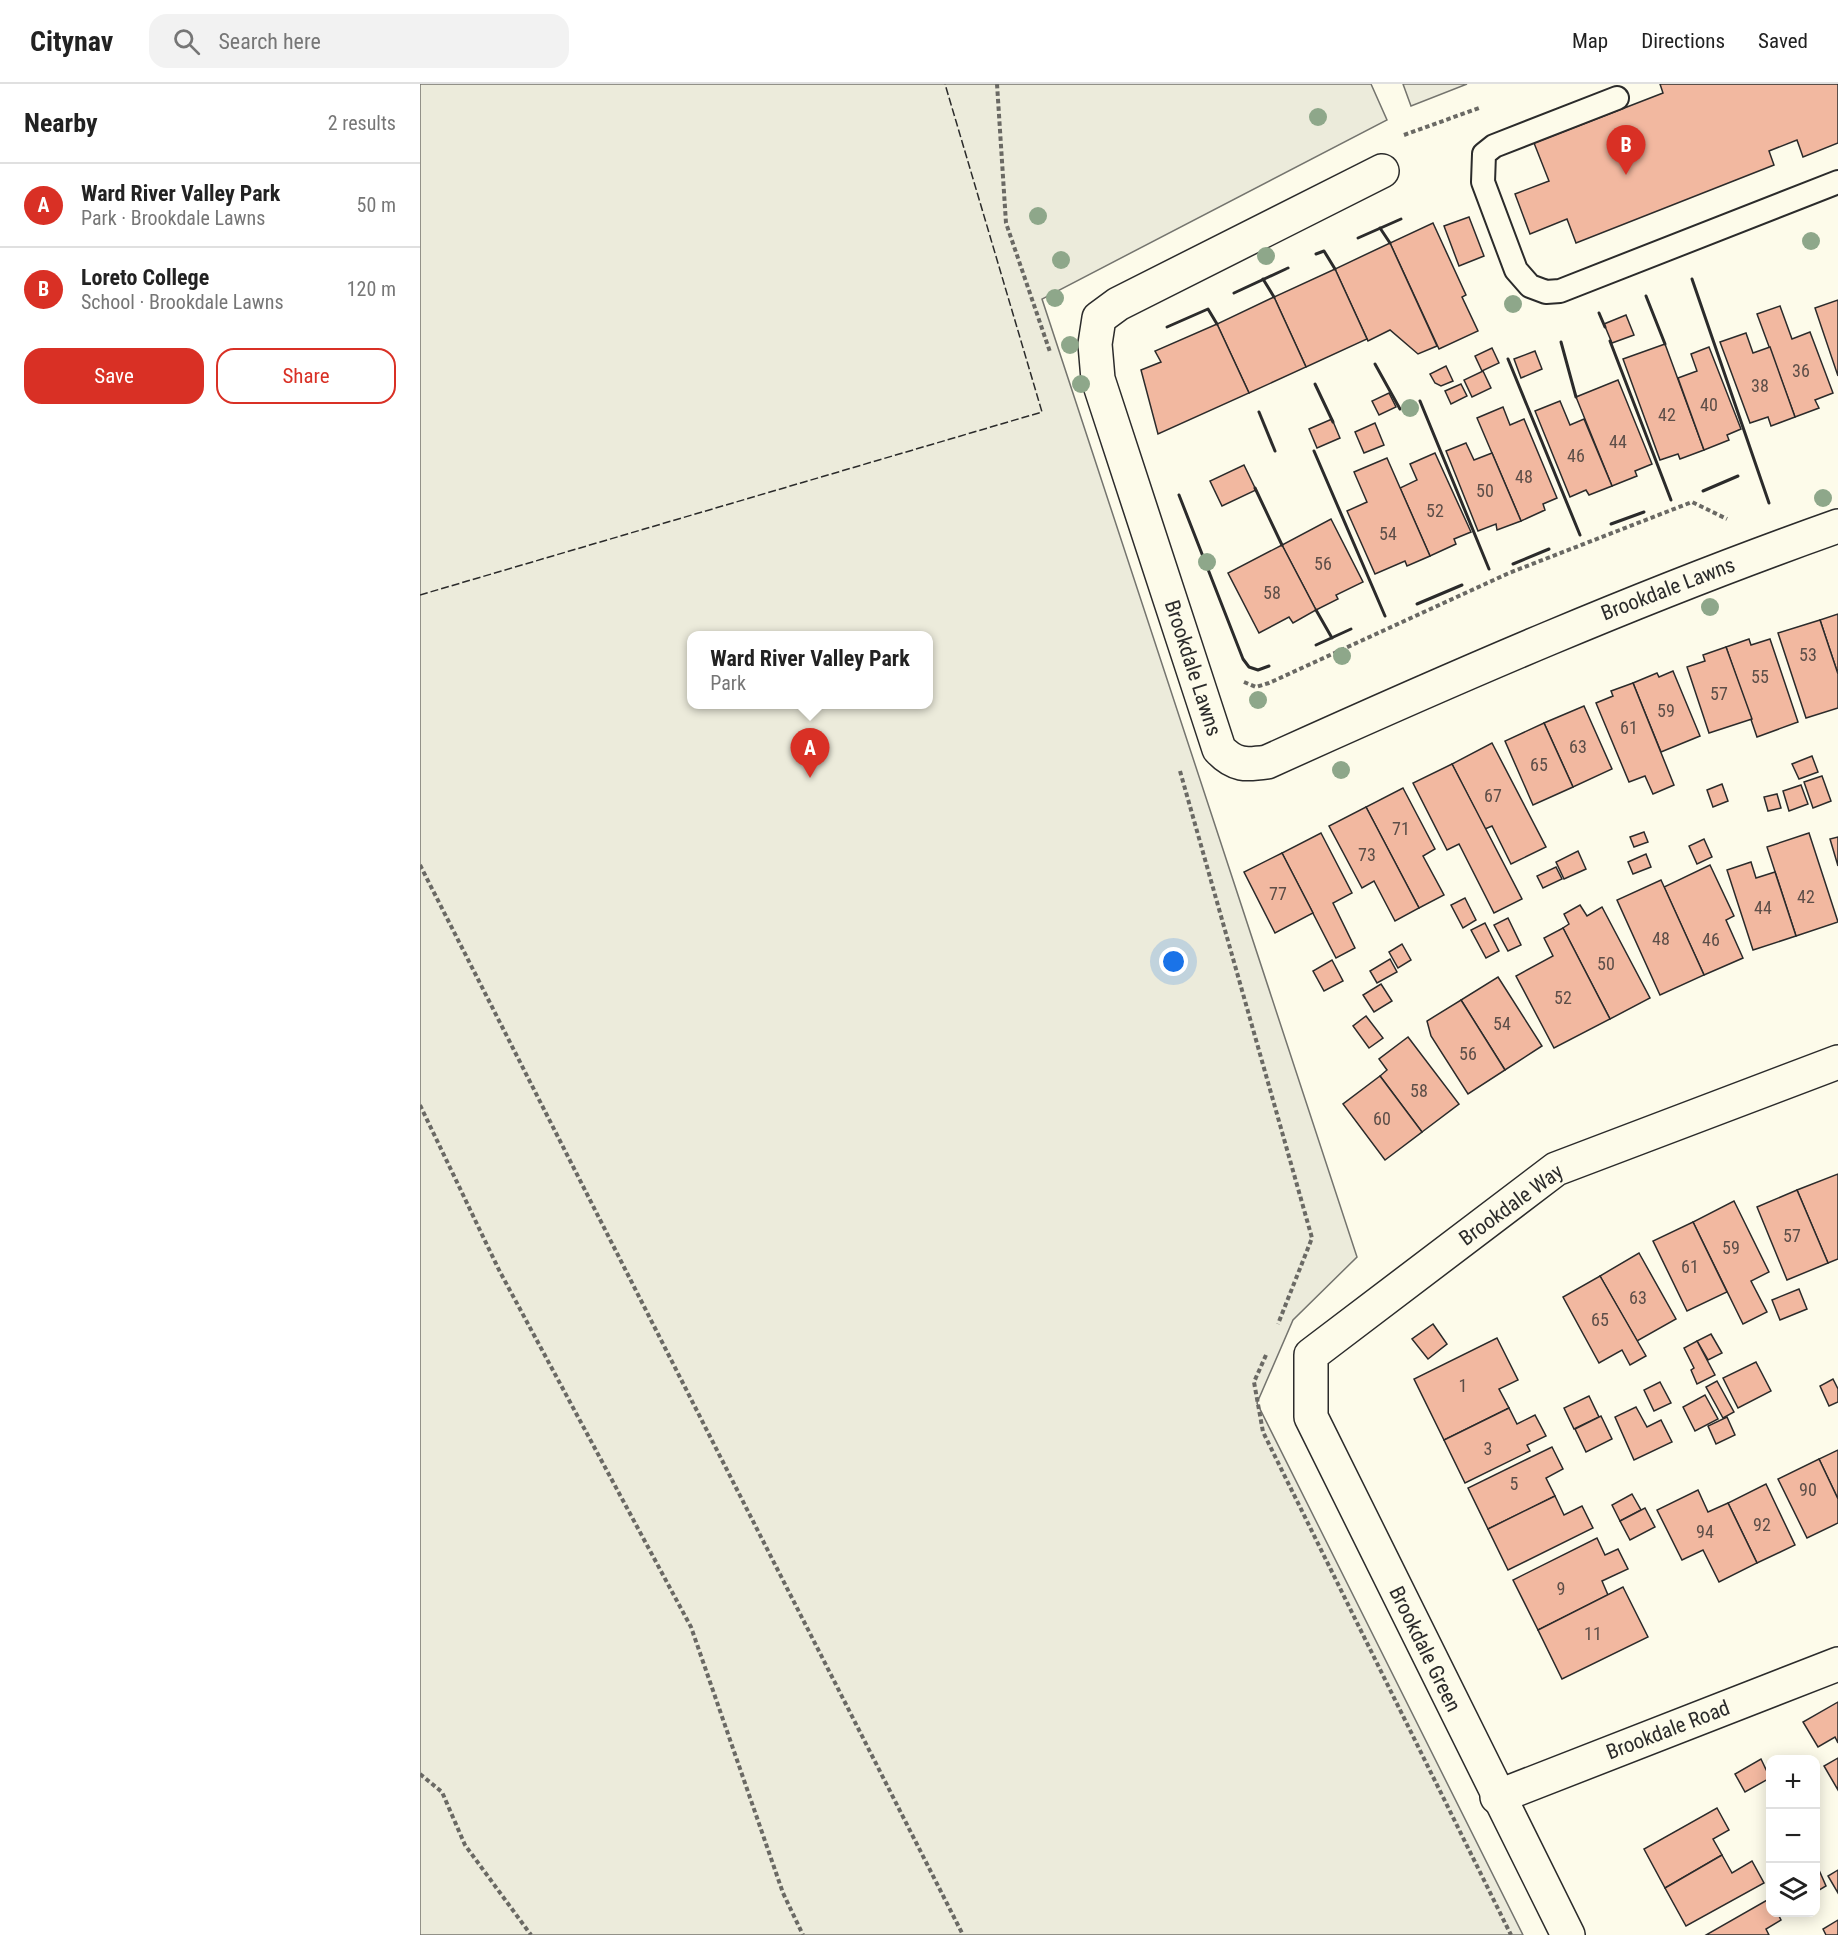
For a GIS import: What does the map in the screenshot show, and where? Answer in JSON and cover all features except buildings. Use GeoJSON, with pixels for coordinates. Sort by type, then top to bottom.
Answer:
{"type":"FeatureCollection","features":[{"type":"Feature","properties":{"kind":"street","name":"Brookdale Lawns"},"geometry":{"type":"LineString","coordinates":[[1382,171],[1118,304],[1099,318],[1095,344],[1098,379],[1219,749],[1231,762],[1246,765],[1268,762],[1555,634],[1683,582],[1838,526]]}},
{"type":"Feature","properties":{"kind":"street","name":"Brookdale Way"},"geometry":{"type":"LineString","coordinates":[[1311,1355],[1556,1169],[1838,1062]]}},
{"type":"Feature","properties":{"kind":"street","name":"Brookdale Green"},"geometry":{"type":"LineString","coordinates":[[1311,1355],[1311,1417],[1497,1797],[1568,1935]]}},
{"type":"Feature","properties":{"kind":"street","name":"Brookdale Road"},"geometry":{"type":"LineString","coordinates":[[1497,1797],[1838,1664]]}},
{"type":"Feature","properties":{"kind":"lane"},"geometry":{"type":"LineString","coordinates":[[1617,98],[1494,146],[1484,154],[1483,182],[1516,270],[1530,286],[1546,292],[1560,291],[1838,182]]}},
{"type":"Feature","properties":{"kind":"path"},"geometry":{"type":"LineString","coordinates":[[997,84],[1006,222],[1051,356]]}},
{"type":"Feature","properties":{"kind":"path"},"geometry":{"type":"LineString","coordinates":[[1401,136],[1490,104]]}},
{"type":"Feature","properties":{"kind":"path"},"geometry":{"type":"LineString","coordinates":[[1241,678],[1247,685],[1256,687],[1269,683],[1509,573],[1692,502],[1730,521]]}},
{"type":"Feature","properties":{"kind":"path"},"geometry":{"type":"LineString","coordinates":[[1178,765],[1312,1238],[1254,1382],[1263,1432],[1511,1935]]}},
{"type":"Feature","properties":{"kind":"path"},"geometry":{"type":"LineString","coordinates":[[420,865],[963,1935]]}},
{"type":"Feature","properties":{"kind":"path"},"geometry":{"type":"LineString","coordinates":[[420,1105],[499,1270],[691,1627],[783,1893],[803,1935]]}},
{"type":"Feature","properties":{"kind":"path"},"geometry":{"type":"LineString","coordinates":[[1274,1335],[1311,1355]]}},
{"type":"Feature","properties":{"kind":"path"},"geometry":{"type":"LineString","coordinates":[[420,1774],[442,1792],[465,1845],[531,1935]]}},
{"type":"Feature","properties":{"kind":"shaded area"},"geometry":{"type":"Polygon","coordinates":[[[420,84],[1371,84],[1387,120],[1042,299],[1357,1257],[1293,1320],[1257,1403],[1523,1935],[420,1935],[420,84]]]}},
{"type":"Feature","properties":{"kind":"shaded area"},"geometry":{"type":"Polygon","coordinates":[[[1403,84],[1467,84],[1411,106],[1403,84]]]}},
{"type":"Feature","properties":{"kind":"fence"},"geometry":{"type":"LineString","coordinates":[[420,595],[1042,412],[945,84]]}},
{"type":"Feature","properties":{"kind":"wall"},"geometry":{"type":"LineString","coordinates":[[1358,238],[1401,219]]}},
{"type":"Feature","properties":{"kind":"wall"},"geometry":{"type":"LineString","coordinates":[[1380,228],[1390,243]]}},
{"type":"Feature","properties":{"kind":"wall"},"geometry":{"type":"LineString","coordinates":[[1316,254],[1324,251],[1335,269]]}},
{"type":"Feature","properties":{"kind":"wall"},"geometry":{"type":"LineString","coordinates":[[1234,293],[1288,268]]}},
{"type":"Feature","properties":{"kind":"wall"},"geometry":{"type":"LineString","coordinates":[[1263,279],[1274,297]]}},
{"type":"Feature","properties":{"kind":"wall"},"geometry":{"type":"LineString","coordinates":[[1692,279],[1769,503]]}},
{"type":"Feature","properties":{"kind":"wall"},"geometry":{"type":"LineString","coordinates":[[1646,296],[1665,344]]}},
{"type":"Feature","properties":{"kind":"wall"},"geometry":{"type":"LineString","coordinates":[[1167,327],[1208,309],[1217,324]]}},
{"type":"Feature","properties":{"kind":"wall"},"geometry":{"type":"LineString","coordinates":[[1599,313],[1605,327]]}},
{"type":"Feature","properties":{"kind":"wall"},"geometry":{"type":"LineString","coordinates":[[1610,341],[1671,500]]}},
{"type":"Feature","properties":{"kind":"wall"},"geometry":{"type":"LineString","coordinates":[[1561,342],[1576,397]]}},
{"type":"Feature","properties":{"kind":"wall"},"geometry":{"type":"LineString","coordinates":[[1508,359],[1580,535]]}},
{"type":"Feature","properties":{"kind":"wall"},"geometry":{"type":"LineString","coordinates":[[1375,364],[1400,409]]}},
{"type":"Feature","properties":{"kind":"wall"},"geometry":{"type":"LineString","coordinates":[[1315,384],[1333,422]]}},
{"type":"Feature","properties":{"kind":"wall"},"geometry":{"type":"LineString","coordinates":[[1420,401],[1489,569]]}},
{"type":"Feature","properties":{"kind":"wall"},"geometry":{"type":"LineString","coordinates":[[1259,412],[1275,451]]}},
{"type":"Feature","properties":{"kind":"wall"},"geometry":{"type":"LineString","coordinates":[[1314,451],[1385,616]]}},
{"type":"Feature","properties":{"kind":"wall"},"geometry":{"type":"LineString","coordinates":[[1703,491],[1738,476]]}},
{"type":"Feature","properties":{"kind":"wall"},"geometry":{"type":"LineString","coordinates":[[1255,488],[1282,545]]}},
{"type":"Feature","properties":{"kind":"wall"},"geometry":{"type":"LineString","coordinates":[[1179,495],[1243,659],[1249,667],[1258,670],[1269,666]]}},
{"type":"Feature","properties":{"kind":"wall"},"geometry":{"type":"LineString","coordinates":[[1611,524],[1644,512]]}},
{"type":"Feature","properties":{"kind":"wall"},"geometry":{"type":"LineString","coordinates":[[1513,564],[1549,549]]}},
{"type":"Feature","properties":{"kind":"wall"},"geometry":{"type":"LineString","coordinates":[[1417,604],[1462,585]]}},
{"type":"Feature","properties":{"kind":"wall"},"geometry":{"type":"LineString","coordinates":[[1316,610],[1332,638]]}},
{"type":"Feature","properties":{"kind":"wall"},"geometry":{"type":"LineString","coordinates":[[1316,645],[1351,629]]}},
{"type":"Feature","properties":{"kind":"place","name":"Loreto College"},"geometry":{"type":"Point","coordinates":[1626,175]}},
{"type":"Feature","properties":{"kind":"place","name":"Ward River Valley Park"},"geometry":{"type":"Point","coordinates":[810,778]}}]}
